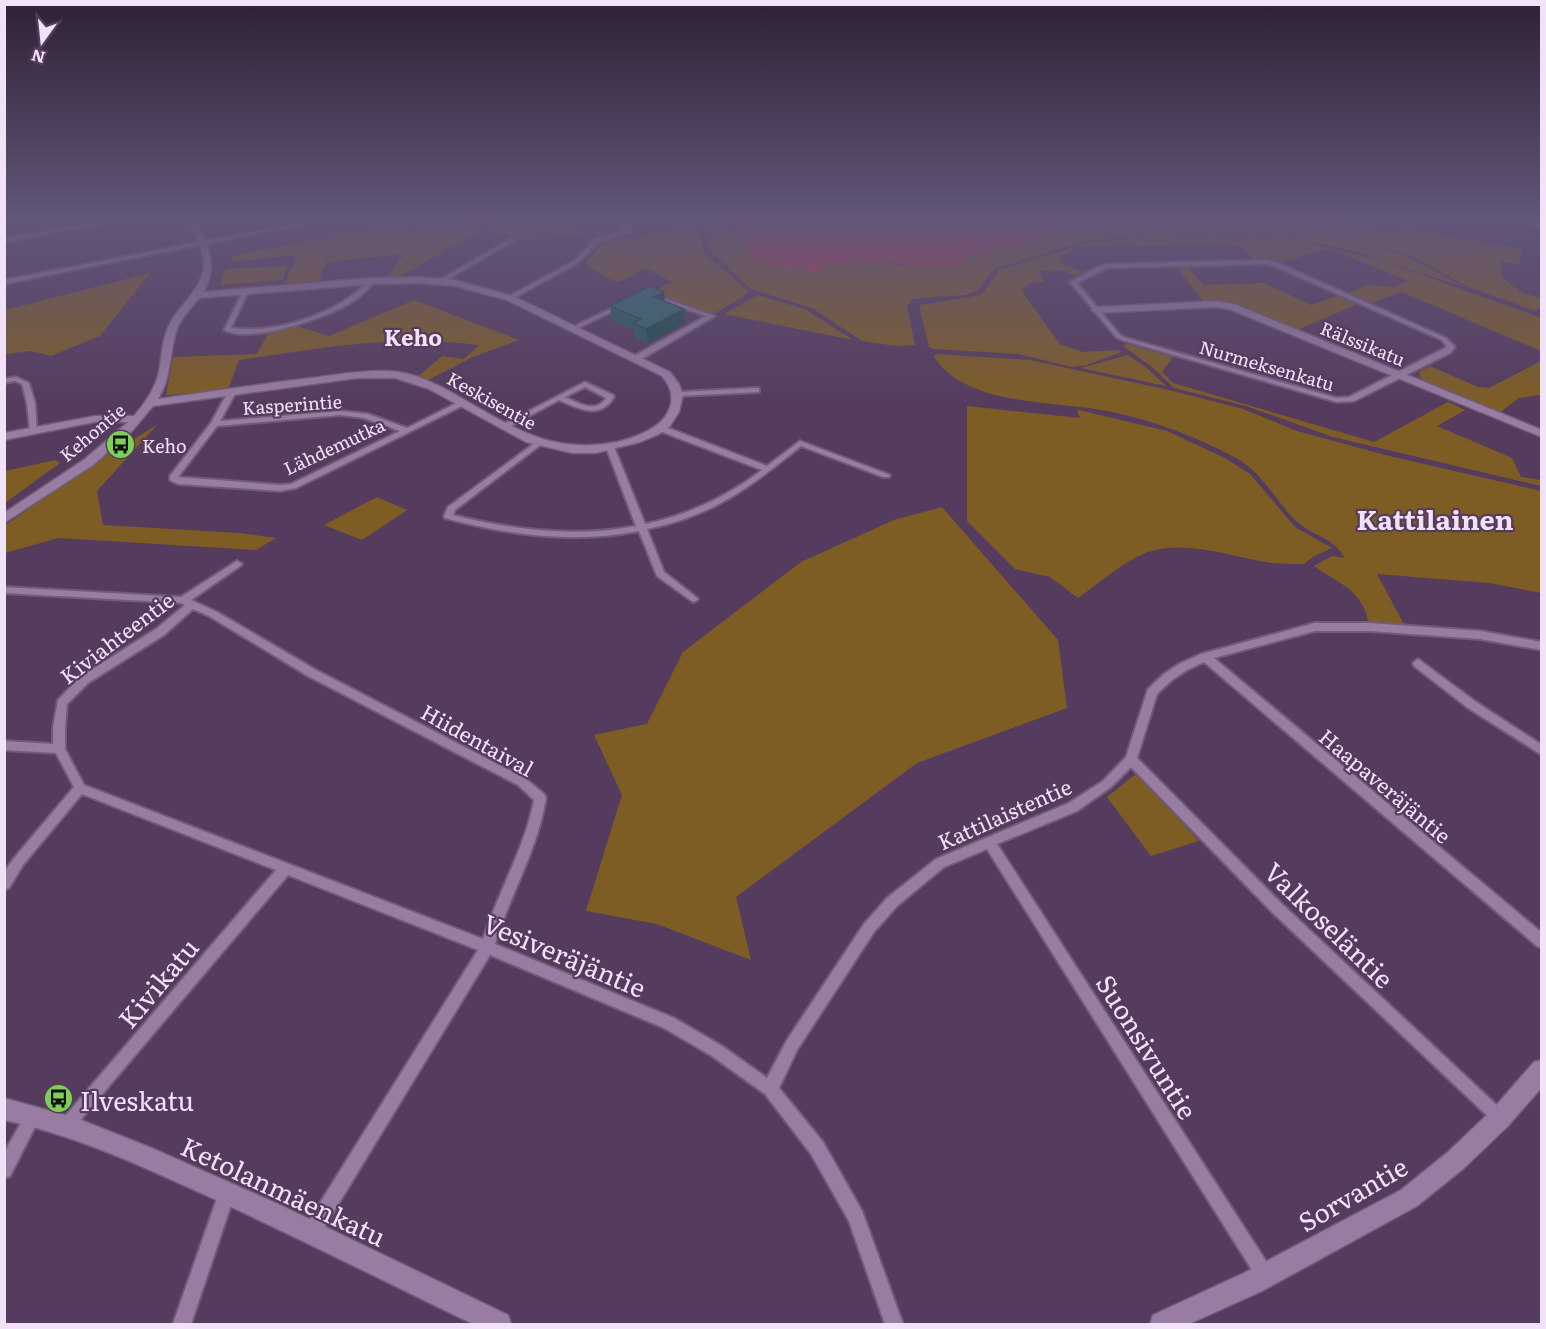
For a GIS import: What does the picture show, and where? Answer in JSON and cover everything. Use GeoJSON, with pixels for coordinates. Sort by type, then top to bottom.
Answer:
{"type":"FeatureCollection","features":[{"type":"Feature","properties":{"kind":"street","name":"Kehontie"},"geometry":{"type":"LineString","coordinates":[[4,519],[93,458],[136,419],[159,388],[163,377],[167,344],[175,322],[205,280]]}},
{"type":"Feature","properties":{"kind":"street"},"geometry":{"type":"LineString","coordinates":[[510,298],[543,280]]}},
{"type":"Feature","properties":{"kind":"street","name":"Nurmeksenkatu"},"geometry":{"type":"LineString","coordinates":[[1074,280],[1073,282],[1118,336],[1124,339],[1337,400],[1351,399],[1447,351],[1450,344],[1438,336],[1312,280]]}},
{"type":"Feature","properties":{"kind":"street"},"geometry":{"type":"LineString","coordinates":[[196,295],[372,282],[441,281],[483,289],[510,298],[666,374],[674,382],[679,394],[672,415],[660,428],[768,469]]}},
{"type":"Feature","properties":{"kind":"street"},"geometry":{"type":"LineString","coordinates":[[245,292],[227,330],[286,327],[300,324],[355,298],[372,282]]}},
{"type":"Feature","properties":{"kind":"street"},"geometry":{"type":"LineString","coordinates":[[636,358],[712,316],[645,293]]}},
{"type":"Feature","properties":{"kind":"street"},"geometry":{"type":"LineString","coordinates":[[574,328],[627,303]]}},
{"type":"Feature","properties":{"kind":"street","name":"Rälssikatu"},"geometry":{"type":"LineString","coordinates":[[1096,310],[1226,305],[1542,434]]}},
{"type":"Feature","properties":{"kind":"street","name":"Keskisentie"},"geometry":{"type":"LineString","coordinates":[[149,403],[387,374],[416,378],[536,444],[579,450],[610,447],[638,439],[660,428]]}},
{"type":"Feature","properties":{"kind":"street"},"geometry":{"type":"LineString","coordinates":[[4,381],[16,379],[25,383],[31,403],[34,431]]}},
{"type":"Feature","properties":{"kind":"street"},"geometry":{"type":"LineString","coordinates":[[504,426],[585,384],[610,397],[607,404],[599,409],[587,409],[560,398]]}},
{"type":"Feature","properties":{"kind":"street"},"geometry":{"type":"LineString","coordinates":[[679,394],[756,390]]}},
{"type":"Feature","properties":{"kind":"street","name":"Lähdemutka"},"geometry":{"type":"LineString","coordinates":[[232,392],[215,424],[173,478],[177,482],[280,488],[293,486],[464,403]]}},
{"type":"Feature","properties":{"kind":"street","name":"Kasperintie"},"geometry":{"type":"LineString","coordinates":[[215,424],[340,413],[365,417],[405,430]]}},
{"type":"Feature","properties":{"kind":"street"},"geometry":{"type":"LineString","coordinates":[[4,437],[94,419],[136,419]]}},
{"type":"Feature","properties":{"kind":"street"},"geometry":{"type":"LineString","coordinates":[[536,444],[451,509],[448,516],[482,526],[547,535],[640,528],[701,510],[734,493],[800,443],[886,475]]}},
{"type":"Feature","properties":{"kind":"street"},"geometry":{"type":"LineString","coordinates":[[610,447],[660,574],[693,599]]}},
{"type":"Feature","properties":{"kind":"street","name":"Kiviahteentie"},"geometry":{"type":"LineString","coordinates":[[80,788],[59,749],[58,728],[62,703],[70,692],[84,680],[160,632],[187,603],[237,564]]}},
{"type":"Feature","properties":{"kind":"street","name":"Hiidentaival"},"geometry":{"type":"LineString","coordinates":[[4,590],[187,603],[213,614],[312,673],[522,782],[540,798],[536,822],[496,918],[487,946],[311,1233]]}},
{"type":"Feature","properties":{"kind":"street","name":"Kattilaistentie"},"geometry":{"type":"LineString","coordinates":[[770,1089],[792,1045],[869,928],[892,902],[940,863],[1073,807],[1107,784],[1131,759],[1152,692],[1183,667],[1205,657],[1315,627],[1371,627],[1480,635],[1542,646]]}},
{"type":"Feature","properties":{"kind":"street","name":"Haapaveräjäntie"},"geometry":{"type":"LineString","coordinates":[[1205,657],[1542,942]]}},
{"type":"Feature","properties":{"kind":"street"},"geometry":{"type":"LineString","coordinates":[[1418,663],[1472,705],[1542,751]]}},
{"type":"Feature","properties":{"kind":"street"},"geometry":{"type":"LineString","coordinates":[[4,745],[59,749]]}},
{"type":"Feature","properties":{"kind":"street","name":"Valkoseläntie"},"geometry":{"type":"LineString","coordinates":[[1131,759],[1278,909],[1500,1118]]}},
{"type":"Feature","properties":{"kind":"street"},"geometry":{"type":"LineString","coordinates":[[4,884],[19,861],[80,788]]}},
{"type":"Feature","properties":{"kind":"street","name":"Vesiveräjäntie"},"geometry":{"type":"LineString","coordinates":[[80,788],[487,946],[669,1023],[717,1051],[770,1089],[817,1148],[856,1217],[894,1324]]}},
{"type":"Feature","properties":{"kind":"street","name":"Suonsivuntie"},"geometry":{"type":"LineString","coordinates":[[989,842],[1266,1275]]}},
{"type":"Feature","properties":{"kind":"street","name":"Kivikatu"},"geometry":{"type":"LineString","coordinates":[[66,1126],[285,869]]}},
{"type":"Feature","properties":{"kind":"street","name":"Sorvantie"},"geometry":{"type":"LineString","coordinates":[[1162,1324],[1266,1275],[1408,1197],[1456,1160],[1500,1118],[1542,1070]]}},
{"type":"Feature","properties":{"kind":"street","name":"Ketolanmäenkatu"},"geometry":{"type":"LineString","coordinates":[[4,1109],[33,1114],[135,1152],[227,1193],[499,1324]]}},
{"type":"Feature","properties":{"kind":"street"},"geometry":{"type":"LineString","coordinates":[[4,1170],[33,1114]]}},
{"type":"Feature","properties":{"kind":"street"},"geometry":{"type":"LineString","coordinates":[[182,1324],[227,1193]]}},
{"type":"Feature","properties":{"kind":"shaded area"},"geometry":{"type":"Polygon","coordinates":[[[122,280],[144,280],[100,336],[51,356],[31,351],[5,354],[5,310],[122,280]]]}},
{"type":"Feature","properties":{"kind":"shaded area"},"geometry":{"type":"Polygon","coordinates":[[[222,280],[283,280],[220,285],[222,280]]]}},
{"type":"Feature","properties":{"kind":"shaded area"},"geometry":{"type":"Polygon","coordinates":[[[286,280],[319,280],[318,282],[284,284],[286,280]]]}},
{"type":"Feature","properties":{"kind":"shaded area"},"geometry":{"type":"Polygon","coordinates":[[[668,280],[736,280],[748,291],[747,294],[714,314],[650,293],[672,282],[668,280]]]}},
{"type":"Feature","properties":{"kind":"shaded area"},"geometry":{"type":"Polygon","coordinates":[[[741,280],[986,280],[978,291],[965,295],[912,299],[907,306],[915,345],[896,346],[862,341],[814,309],[751,289],[741,280]]]}},
{"type":"Feature","properties":{"kind":"shaded area"},"geometry":{"type":"Polygon","coordinates":[[[992,280],[1044,280],[1045,282],[1030,283],[1021,290],[1060,344],[1083,352],[1119,350],[1122,352],[1086,365],[1072,367],[1018,354],[929,347],[919,305],[983,293],[992,280]]]}},
{"type":"Feature","properties":{"kind":"shaded area"},"geometry":{"type":"Polygon","coordinates":[[[1186,280],[1199,280],[1203,285],[1264,283],[1311,305],[1340,295],[1358,304],[1297,330],[1226,301],[1204,302],[1186,280]]]}},
{"type":"Feature","properties":{"kind":"shaded area"},"geometry":{"type":"Polygon","coordinates":[[[1406,280],[1436,280],[1541,318],[1541,351],[1402,292],[1371,303],[1348,293],[1368,285],[1394,287],[1408,281],[1406,280]]]}},
{"type":"Feature","properties":{"kind":"shaded area"},"geometry":{"type":"Polygon","coordinates":[[[1443,280],[1451,280],[1464,287],[1443,280]]]}},
{"type":"Feature","properties":{"kind":"shaded area"},"geometry":{"type":"Polygon","coordinates":[[[1456,280],[1506,280],[1522,293],[1541,298],[1541,308],[1533,310],[1471,288],[1456,280]]]}},
{"type":"Feature","properties":{"kind":"shaded area"},"geometry":{"type":"Polygon","coordinates":[[[758,295],[805,309],[853,340],[724,314],[758,295]]]}},
{"type":"Feature","properties":{"kind":"shaded area"},"geometry":{"type":"Polygon","coordinates":[[[414,300],[519,340],[473,357],[424,382],[416,378],[442,356],[464,359],[479,345],[448,342],[388,342],[329,347],[239,360],[228,390],[166,395],[173,357],[257,354],[270,330],[297,326],[329,336],[414,300]]]}},
{"type":"Feature","properties":{"kind":"shaded area"},"geometry":{"type":"Polygon","coordinates":[[[1127,344],[1173,357],[1162,372],[1173,383],[1374,442],[1448,402],[1465,410],[1437,426],[1512,458],[1521,477],[1541,480],[1541,486],[1333,437],[1246,406],[1174,388],[1152,367],[1123,346],[1127,344]]]}},
{"type":"Feature","properties":{"kind":"shaded area"},"geometry":{"type":"Polygon","coordinates":[[[936,354],[1030,360],[1169,390],[1243,409],[1297,431],[1385,455],[1541,491],[1541,593],[1490,583],[1377,574],[1407,630],[1370,627],[1367,614],[1357,597],[1314,566],[1332,556],[1345,558],[1340,550],[1295,520],[1261,478],[1236,458],[1176,430],[1144,420],[1090,408],[1041,403],[991,394],[949,374],[934,357],[936,354]]]}},
{"type":"Feature","properties":{"kind":"shaded area"},"geometry":{"type":"Polygon","coordinates":[[[1128,355],[1147,368],[1166,386],[1081,368],[1128,355]]]}},
{"type":"Feature","properties":{"kind":"shaded area"},"geometry":{"type":"Polygon","coordinates":[[[1541,361],[1541,395],[1519,398],[1499,413],[1430,385],[1420,377],[1419,372],[1430,366],[1478,387],[1489,388],[1541,361]]]}},
{"type":"Feature","properties":{"kind":"shaded area"},"geometry":{"type":"Polygon","coordinates":[[[967,406],[1080,418],[1077,410],[1167,431],[1225,458],[1250,474],[1295,527],[1332,548],[1314,556],[1304,564],[1272,563],[1194,548],[1163,548],[1130,561],[1078,598],[1050,577],[1015,569],[967,521],[967,406]]]}},
{"type":"Feature","properties":{"kind":"shaded area"},"geometry":{"type":"Polygon","coordinates":[[[157,425],[97,491],[103,525],[240,533],[276,538],[256,550],[58,538],[5,553],[4,526],[93,464],[157,425]]]}},
{"type":"Feature","properties":{"kind":"shaded area"},"geometry":{"type":"Polygon","coordinates":[[[55,460],[60,463],[5,503],[5,471],[55,460]]]}},
{"type":"Feature","properties":{"kind":"shaded area"},"geometry":{"type":"Polygon","coordinates":[[[377,497],[407,510],[362,540],[324,525],[377,497]]]}},
{"type":"Feature","properties":{"kind":"shaded area"},"geometry":{"type":"Polygon","coordinates":[[[942,507],[1058,640],[1067,708],[917,763],[736,897],[751,960],[657,924],[586,911],[622,795],[594,735],[647,724],[683,652],[801,562],[894,520],[942,507]]]}},
{"type":"Feature","properties":{"kind":"shaded area"},"geometry":{"type":"Polygon","coordinates":[[[1136,774],[1199,841],[1151,856],[1107,797],[1136,774]]]}},
{"type":"Feature","properties":{"kind":"building"},"geometry":{"type":"Polygon","coordinates":[[[650,286],[664,292],[654,297],[684,309],[646,329],[633,323],[641,319],[610,306],[650,286]]]}},
{"type":"Feature","properties":{"kind":"place","name":"Keho"},"geometry":{"type":"Point","coordinates":[121,445]}},
{"type":"Feature","properties":{"kind":"place","name":"Ilveskatu"},"geometry":{"type":"Point","coordinates":[59,1099]}},
{"type":"Feature","properties":{"kind":"district","name":"Keho"},"geometry":{"type":"Point","coordinates":[413,336]}},
{"type":"Feature","properties":{"kind":"district","name":"Kattilainen"},"geometry":{"type":"Point","coordinates":[1435,518]}}]}
